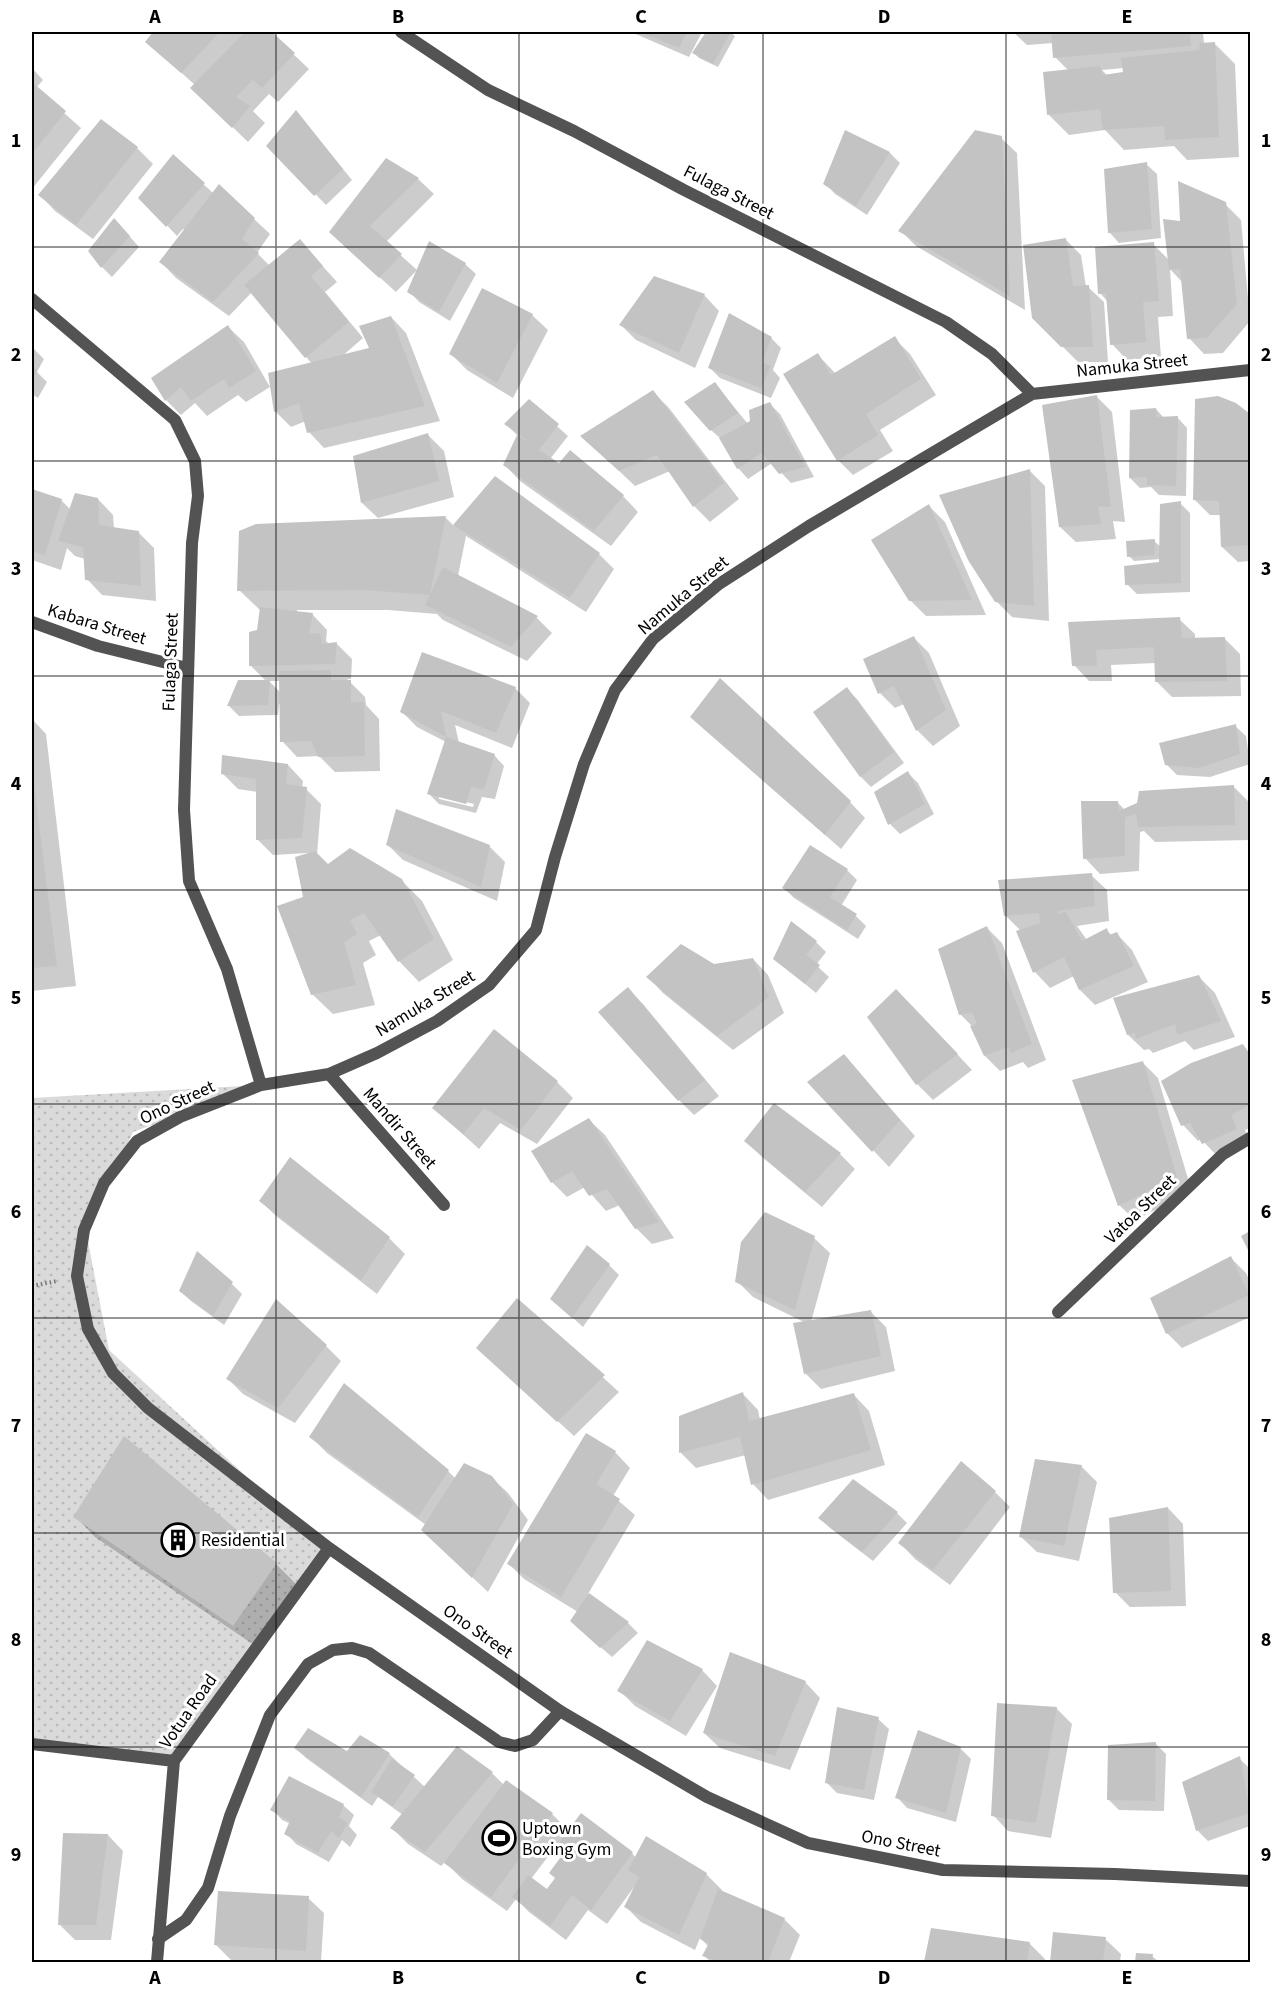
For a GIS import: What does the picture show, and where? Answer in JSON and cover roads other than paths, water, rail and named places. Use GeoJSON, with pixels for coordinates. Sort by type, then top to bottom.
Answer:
{"type":"FeatureCollection","features":[{"type":"Feature","properties":{"kind":"street","name":"Fulaga Street"},"geometry":{"type":"LineString","coordinates":[[401,32],[488,90],[574,131],[684,190],[946,322],[992,354],[1032,394]]}},
{"type":"Feature","properties":{"kind":"street","name":"Fulaga Street"},"geometry":{"type":"LineString","coordinates":[[32,299],[175,420],[195,461],[198,496],[192,543],[184,810],[189,881],[226,969],[261,1085]]}},
{"type":"Feature","properties":{"kind":"street","name":"Namuka Street"},"geometry":{"type":"LineString","coordinates":[[261,1085],[329,1074],[377,1053],[437,1021],[489,985],[536,930],[555,857],[584,764],[615,690],[652,639],[719,584],[809,526],[1032,394],[1251,370]]}},
{"type":"Feature","properties":{"kind":"street","name":"Kabara Street"},"geometry":{"type":"LineString","coordinates":[[32,622],[98,646],[187,668]]}},
{"type":"Feature","properties":{"kind":"street","name":"Mandir Street"},"geometry":{"type":"LineString","coordinates":[[329,1074],[444,1205]]}},
{"type":"Feature","properties":{"kind":"street","name":"Ono Street"},"geometry":{"type":"LineString","coordinates":[[261,1085],[180,1117],[136,1141],[104,1183],[84,1230],[77,1276],[88,1329],[113,1373],[148,1408],[329,1548],[560,1711],[707,1797],[808,1843],[943,1870],[1115,1874],[1251,1881]]}},
{"type":"Feature","properties":{"kind":"street","name":"Vatoa Street"},"geometry":{"type":"LineString","coordinates":[[1058,1312],[1223,1154],[1251,1138]]}},
{"type":"Feature","properties":{"kind":"street","name":"Votua Road"},"geometry":{"type":"LineString","coordinates":[[157,1962],[174,1761],[329,1548]]}},
{"type":"Feature","properties":{"kind":"street"},"geometry":{"type":"LineString","coordinates":[[158,1939],[186,1920],[208,1888],[230,1816],[270,1715],[308,1664],[333,1650],[352,1648],[369,1653],[499,1742],[516,1746],[533,1740],[560,1711]]}},
{"type":"Feature","properties":{"kind":"street"},"geometry":{"type":"LineString","coordinates":[[32,1744],[174,1761]]}},
{"type":"Feature","properties":{"kind":"place","name":"Residential"},"geometry":{"type":"Point","coordinates":[178,1540]}},
{"type":"Feature","properties":{"kind":"place","name":"Uptown Boxing Gym"},"geometry":{"type":"Point","coordinates":[499,1838]}}]}
